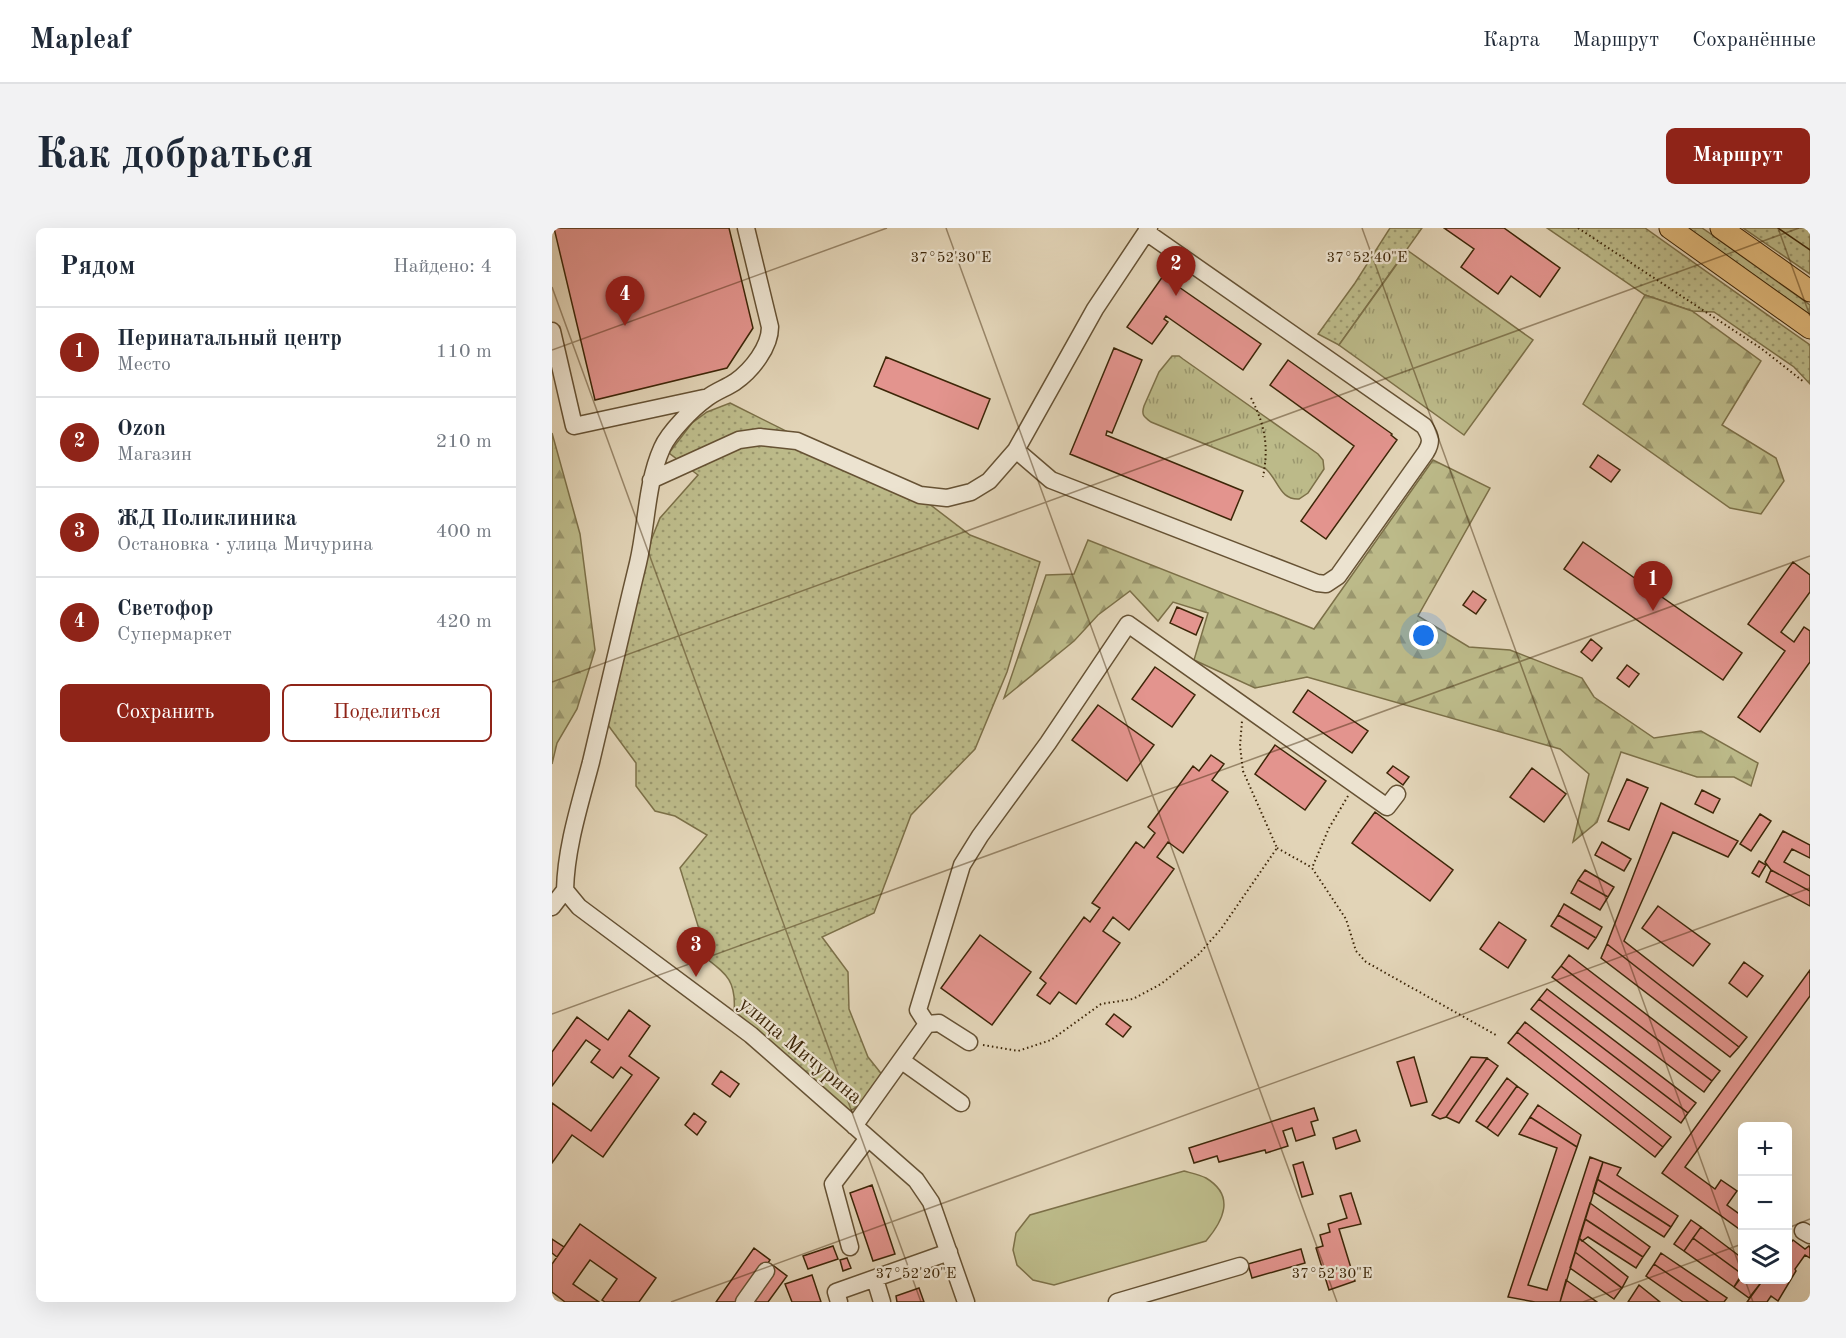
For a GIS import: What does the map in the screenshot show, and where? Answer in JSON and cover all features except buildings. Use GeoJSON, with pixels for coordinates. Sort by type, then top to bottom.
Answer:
{"type":"FeatureCollection","features":[{"type":"Feature","properties":{"kind":"main road"},"geometry":{"type":"LineString","coordinates":[[1670,228],[1810,328]]}},
{"type":"Feature","properties":{"kind":"main road"},"geometry":{"type":"LineString","coordinates":[[1721,228],[1810,291]]}},
{"type":"Feature","properties":{"kind":"street"},"geometry":{"type":"LineString","coordinates":[[552,907],[565,890],[566,869],[577,816],[642,547],[651,480],[663,446],[691,411],[708,397],[735,382],[749,368],[766,347],[770,335],[746,228]]}},
{"type":"Feature","properties":{"kind":"street"},"geometry":{"type":"LineString","coordinates":[[651,480],[738,440],[760,437],[797,441],[921,495],[947,498],[971,492],[989,481],[1016,450],[1086,323],[1144,231],[1424,426],[1431,442],[1338,576],[1326,584],[1317,583],[1052,480],[1016,450]]}},
{"type":"Feature","properties":{"kind":"street"},"geometry":{"type":"LineString","coordinates":[[552,331],[574,426],[708,397]]}},
{"type":"Feature","properties":{"kind":"street"},"geometry":{"type":"LineString","coordinates":[[927,1024],[918,1010],[962,865],[1128,624],[1387,807],[1397,794]]}},
{"type":"Feature","properties":{"kind":"street","name":"улица Мичурина"},"geometry":{"type":"LineString","coordinates":[[565,890],[587,914],[751,1035],[916,1180],[931,1202],[966,1302]]}},
{"type":"Feature","properties":{"kind":"street"},"geometry":{"type":"LineString","coordinates":[[927,1024],[939,1023],[969,1042]]}},
{"type":"Feature","properties":{"kind":"street"},"geometry":{"type":"LineString","coordinates":[[854,1126],[927,1024]]}},
{"type":"Feature","properties":{"kind":"street"},"geometry":{"type":"LineString","coordinates":[[902,1061],[961,1103]]}},
{"type":"Feature","properties":{"kind":"street"},"geometry":{"type":"LineString","coordinates":[[850,1247],[833,1184],[868,1138]]}},
{"type":"Feature","properties":{"kind":"street"},"geometry":{"type":"LineString","coordinates":[[839,1302],[836,1292],[949,1252]]}},
{"type":"Feature","properties":{"kind":"street"},"geometry":{"type":"LineString","coordinates":[[1117,1302],[1240,1266]]}},
{"type":"Feature","properties":{"kind":"street"},"geometry":{"type":"LineString","coordinates":[[744,1302],[766,1271]]}},
{"type":"Feature","properties":{"kind":"street"},"geometry":{"type":"LineString","coordinates":[[875,1279],[882,1302]]}},
{"type":"Feature","properties":{"kind":"path"},"geometry":{"type":"LineString","coordinates":[[1578,228],[1762,350],[1804,382]]}},
{"type":"Feature","properties":{"kind":"path"},"geometry":{"type":"LineString","coordinates":[[1251,398],[1262,419],[1266,437],[1267,454],[1263,477]]}},
{"type":"Feature","properties":{"kind":"path"},"geometry":{"type":"LineString","coordinates":[[1243,705],[1240,746],[1243,771],[1277,848],[1312,868],[1346,919],[1356,951],[1366,962],[1496,1035]]}},
{"type":"Feature","properties":{"kind":"path"},"geometry":{"type":"LineString","coordinates":[[1312,868],[1329,828],[1354,784]]}},
{"type":"Feature","properties":{"kind":"path"},"geometry":{"type":"LineString","coordinates":[[969,1042],[1018,1052],[1051,1040],[1101,1004],[1133,999],[1161,984],[1198,955],[1221,929],[1277,848]]}},
{"type":"Feature","properties":{"kind":"green space"},"geometry":{"type":"Polygon","coordinates":[[[1390,228],[1422,228],[1339,345],[1318,334],[1355,283],[1390,228]]]}},
{"type":"Feature","properties":{"kind":"green space"},"geometry":{"type":"Polygon","coordinates":[[[1547,228],[1645,228],[1810,345],[1810,384],[1794,367],[1714,312],[1692,311],[1645,295],[1547,228]]]}},
{"type":"Feature","properties":{"kind":"green space"},"geometry":{"type":"Polygon","coordinates":[[[1688,228],[1702,228],[1708,232],[1810,305],[1810,315],[1688,228]]]}},
{"type":"Feature","properties":{"kind":"green space"},"geometry":{"type":"Polygon","coordinates":[[[1743,228],[1810,228],[1810,274],[1743,228]]]}},
{"type":"Feature","properties":{"kind":"green space"},"geometry":{"type":"Polygon","coordinates":[[[1407,250],[1533,340],[1464,435],[1339,345],[1407,250]]]}},
{"type":"Feature","properties":{"kind":"green space"},"geometry":{"type":"Polygon","coordinates":[[[1645,295],[1692,311],[1761,361],[1722,425],[1776,458],[1784,481],[1761,514],[1730,508],[1583,404],[1645,295]]]}},
{"type":"Feature","properties":{"kind":"green space"},"geometry":{"type":"Polygon","coordinates":[[[1172,356],[1179,356],[1318,454],[1323,460],[1324,469],[1308,493],[1299,499],[1288,496],[1266,469],[1151,422],[1145,417],[1144,406],[1159,372],[1172,356]]]}},
{"type":"Feature","properties":{"kind":"green space"},"geometry":{"type":"Polygon","coordinates":[[[730,403],[924,500],[970,535],[1040,562],[1007,672],[975,749],[911,815],[874,913],[822,937],[848,972],[849,1009],[868,1057],[884,1077],[867,1101],[850,1111],[734,1012],[731,983],[721,971],[698,952],[699,929],[680,868],[707,835],[675,816],[655,811],[636,786],[636,763],[608,725],[650,543],[660,518],[698,475],[669,453],[692,423],[707,412],[730,403]]]}},
{"type":"Feature","properties":{"kind":"green space"},"geometry":{"type":"Polygon","coordinates":[[[552,433],[580,534],[595,650],[577,709],[557,743],[552,764],[552,433]]]}},
{"type":"Feature","properties":{"kind":"green space"},"geometry":{"type":"Polygon","coordinates":[[[1433,460],[1490,488],[1418,616],[1469,647],[1510,650],[1582,678],[1594,697],[1654,738],[1701,731],[1758,763],[1751,786],[1734,777],[1697,777],[1621,752],[1597,822],[1573,842],[1589,774],[1560,749],[1307,677],[1255,688],[1194,660],[1208,613],[1173,602],[1158,621],[1130,591],[1098,615],[1074,641],[1004,698],[1046,575],[1074,574],[1088,540],[1314,629],[1433,460]]]}},
{"type":"Feature","properties":{"kind":"green space"},"geometry":{"type":"Polygon","coordinates":[[[1184,1171],[1206,1178],[1215,1185],[1224,1201],[1221,1217],[1206,1241],[1054,1285],[1033,1280],[1017,1265],[1013,1250],[1016,1233],[1030,1215],[1184,1171]]]}},
{"type":"Feature","properties":{"kind":"tram line"},"geometry":{"type":"LineString","coordinates":[[1778,228],[1810,250]]}},
{"type":"Feature","properties":{"kind":"place","name":"Ozon"},"geometry":{"type":"Point","coordinates":[1176,296]}},
{"type":"Feature","properties":{"kind":"place","name":"Светофор"},"geometry":{"type":"Point","coordinates":[625,326]}},
{"type":"Feature","properties":{"kind":"place","name":"Перинатальный центр"},"geometry":{"type":"Point","coordinates":[1653,611]}},
{"type":"Feature","properties":{"kind":"place","name":"ЖД Поликлиника"},"geometry":{"type":"Point","coordinates":[696,977]}}]}
